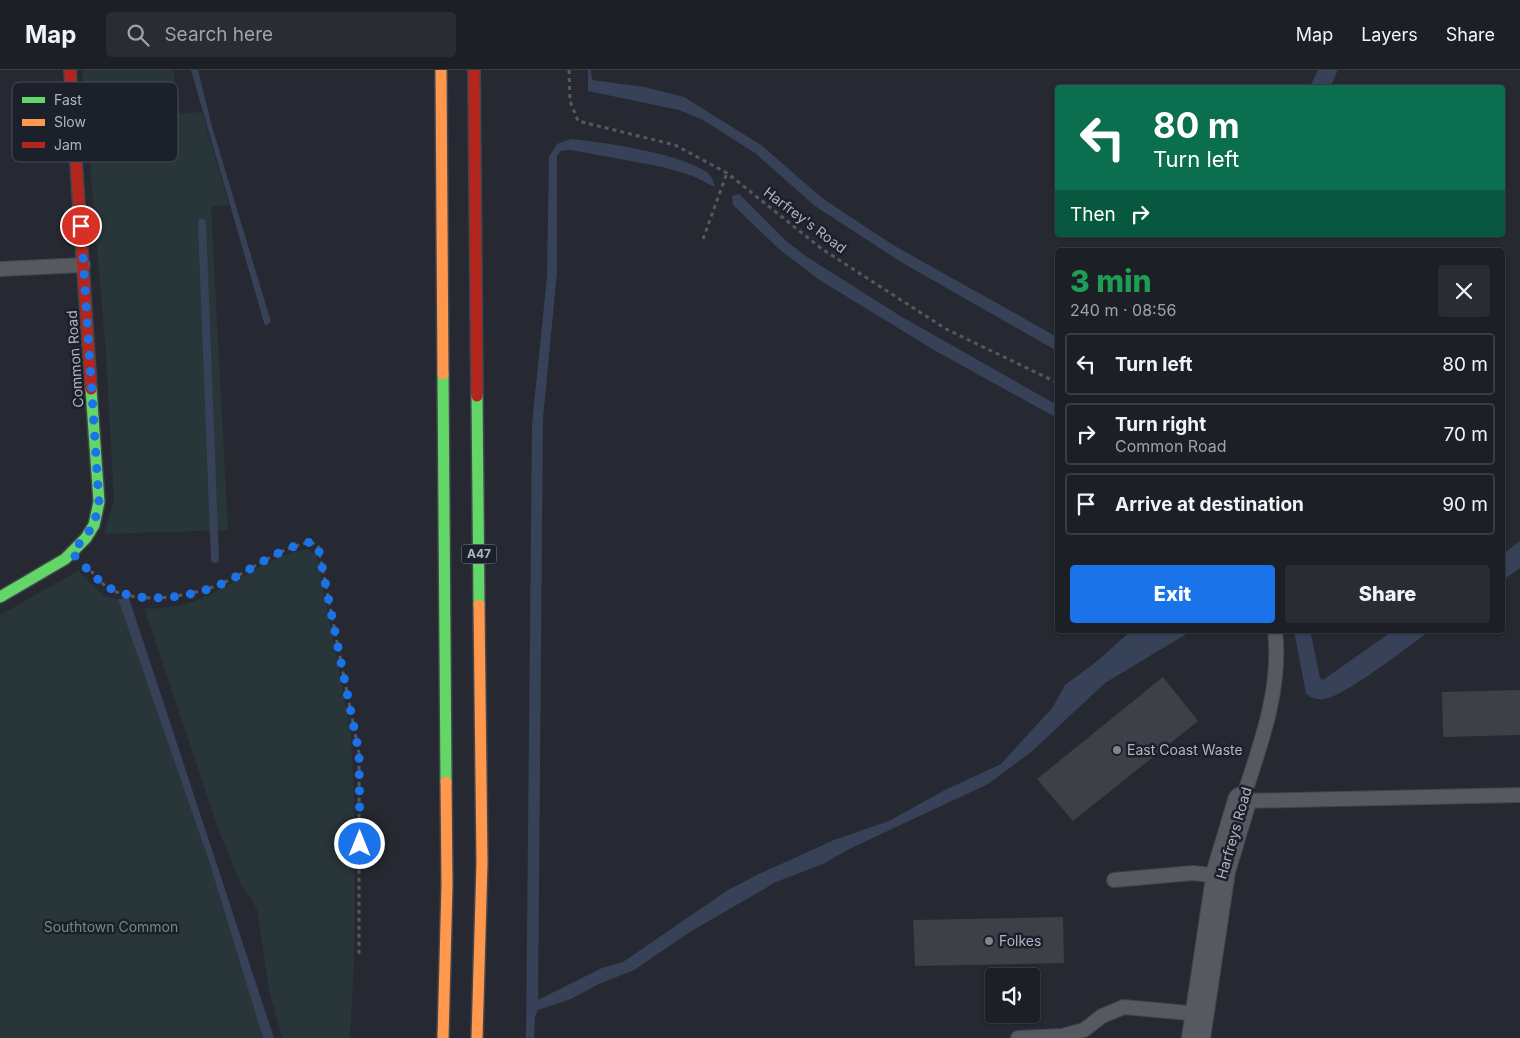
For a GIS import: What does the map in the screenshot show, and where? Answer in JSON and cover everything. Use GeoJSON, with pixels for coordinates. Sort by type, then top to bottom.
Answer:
{"type":"FeatureCollection","features":[{"type":"Feature","properties":{"kind":"main road","name":"A47"},"geometry":{"type":"LineString","coordinates":[[441,70],[447,865],[443,1038]]}},
{"type":"Feature","properties":{"kind":"main road","name":"A47"},"geometry":{"type":"LineString","coordinates":[[474,70],[482,854],[477,1038]]}},
{"type":"Feature","properties":{"kind":"main road","name":"Common Road"},"geometry":{"type":"LineString","coordinates":[[0,597],[62,562],[72,553],[94,525],[99,502],[76,162]]}},
{"type":"Feature","properties":{"kind":"street","name":"Harfreys Road"},"geometry":{"type":"LineString","coordinates":[[1198,1026],[1220,876],[1242,801]]}},
{"type":"Feature","properties":{"kind":"lane"},"geometry":{"type":"LineString","coordinates":[[0,270],[83,265]]}},
{"type":"Feature","properties":{"kind":"lane","name":"Harfreys Road"},"geometry":{"type":"LineString","coordinates":[[1242,801],[1266,728],[1274,686],[1275,633]]}},
{"type":"Feature","properties":{"kind":"lane"},"geometry":{"type":"LineString","coordinates":[[1242,801],[1520,795]]}},
{"type":"Feature","properties":{"kind":"lane"},"geometry":{"type":"LineString","coordinates":[[1114,880],[1193,872],[1220,876]]}},
{"type":"Feature","properties":{"kind":"lane"},"geometry":{"type":"LineString","coordinates":[[1018,1038],[1062,1036],[1084,1030],[1102,1016],[1124,1007],[1198,1026]]}},
{"type":"Feature","properties":{"kind":"path","name":"Harfrey's Road"},"geometry":{"type":"LineString","coordinates":[[569,70],[570,101],[578,121],[675,145],[727,173],[822,249],[946,329],[1055,382]]}},
{"type":"Feature","properties":{"kind":"path"},"geometry":{"type":"LineString","coordinates":[[703,239],[727,173]]}},
{"type":"Feature","properties":{"kind":"path"},"geometry":{"type":"LineString","coordinates":[[72,553],[108,587],[134,596],[164,599],[218,585],[295,544],[311,542],[318,546],[359,753],[359,957]]}},
{"type":"Feature","properties":{"kind":"green space"},"geometry":{"type":"Polygon","coordinates":[[[82,70],[174,70],[175,82],[83,82],[82,70]]]}},
{"type":"Feature","properties":{"kind":"green space"},"geometry":{"type":"Polygon","coordinates":[[[202,112],[229,205],[211,206],[228,530],[104,534],[114,501],[106,354],[90,162],[178,162],[178,114],[202,112]]]}},
{"type":"Feature","properties":{"kind":"green space"},"geometry":{"type":"Polygon","coordinates":[[[308,549],[317,555],[351,734],[355,820],[354,960],[350,1038],[282,1038],[269,990],[257,909],[242,886],[220,834],[144,608],[168,608],[190,603],[267,563],[287,554],[308,549]]]}},
{"type":"Feature","properties":{"kind":"green space","name":"Southtown Common"},"geometry":{"type":"Polygon","coordinates":[[[78,571],[104,596],[118,599],[209,861],[263,1038],[0,1038],[0,615],[78,571]]]}},
{"type":"Feature","properties":{"kind":"water"},"geometry":{"type":"Polygon","coordinates":[[[191,70],[198,70],[211,123],[271,322],[265,326],[191,70]]]}},
{"type":"Feature","properties":{"kind":"water"},"geometry":{"type":"Polygon","coordinates":[[[588,70],[591,70],[592,80],[644,87],[684,97],[761,145],[822,198],[893,245],[1055,336],[1055,350],[901,262],[815,206],[755,153],[703,120],[679,110],[588,91],[588,70]]]}},
{"type":"Feature","properties":{"kind":"water"},"geometry":{"type":"Polygon","coordinates":[[[1318,70],[1338,70],[1331,85],[1311,85],[1318,70]]]}},
{"type":"Feature","properties":{"kind":"water"},"geometry":{"type":"Polygon","coordinates":[[[571,139],[621,146],[658,154],[692,164],[705,171],[709,174],[715,187],[693,176],[663,167],[571,150],[561,151],[557,155],[557,272],[543,418],[538,1000],[602,968],[623,962],[728,890],[759,874],[834,840],[889,821],[945,790],[1001,764],[1053,707],[1065,685],[1096,662],[1129,633],[1188,633],[1105,683],[1030,753],[988,784],[847,850],[823,864],[776,882],[690,932],[634,970],[599,984],[571,999],[538,1010],[535,1017],[534,1038],[526,1038],[532,424],[547,277],[549,157],[557,144],[571,139]]]}},
{"type":"Feature","properties":{"kind":"water"},"geometry":{"type":"Polygon","coordinates":[[[739,194],[786,241],[807,257],[902,317],[1055,404],[1055,417],[934,350],[818,279],[779,249],[733,205],[732,196],[739,194]]]}},
{"type":"Feature","properties":{"kind":"water"},"geometry":{"type":"Polygon","coordinates":[[[1520,541],[1520,568],[1505,579],[1505,552],[1520,541]]]}},
{"type":"Feature","properties":{"kind":"water"},"geometry":{"type":"Polygon","coordinates":[[[129,598],[274,1038],[263,1038],[209,861],[118,599],[129,598]]]}},
{"type":"Feature","properties":{"kind":"water"},"geometry":{"type":"Polygon","coordinates":[[[1295,633],[1311,633],[1320,678],[1323,680],[1390,633],[1427,633],[1362,680],[1334,696],[1317,699],[1306,694],[1295,633]]]}},
{"type":"Feature","properties":{"kind":"building","name":"East Coast Waste"},"geometry":{"type":"Polygon","coordinates":[[[1163,677],[1198,721],[1073,821],[1037,779],[1163,677]]]}},
{"type":"Feature","properties":{"kind":"building"},"geometry":{"type":"Polygon","coordinates":[[[1520,690],[1520,735],[1443,737],[1442,692],[1520,690]]]}},
{"type":"Feature","properties":{"kind":"building","name":"Folkes"},"geometry":{"type":"Polygon","coordinates":[[[1063,917],[1064,963],[915,966],[913,920],[1063,917]]]}},
{"type":"Feature","properties":{"kind":"waterway"},"geometry":{"type":"LineString","coordinates":[[202,223],[215,559]]}},
{"type":"Feature","properties":{"kind":"traffic: fast"},"geometry":{"type":"LineString","coordinates":[[443,374],[446,782]]}},
{"type":"Feature","properties":{"kind":"traffic: fast"},"geometry":{"type":"LineString","coordinates":[[0,597],[65,559],[86,538],[94,525],[99,502],[91,389]]}},
{"type":"Feature","properties":{"kind":"traffic: fast"},"geometry":{"type":"LineString","coordinates":[[477,396],[479,605]]}},
{"type":"Feature","properties":{"kind":"traffic: slow"},"geometry":{"type":"LineString","coordinates":[[441,70],[443,374]]}},
{"type":"Feature","properties":{"kind":"traffic: slow"},"geometry":{"type":"LineString","coordinates":[[477,1038],[482,863],[479,605]]}},
{"type":"Feature","properties":{"kind":"traffic: slow"},"geometry":{"type":"LineString","coordinates":[[443,1038],[447,885],[446,782]]}},
{"type":"Feature","properties":{"kind":"traffic: jam"},"geometry":{"type":"LineString","coordinates":[[70,70],[71,82]]}},
{"type":"Feature","properties":{"kind":"traffic: jam"},"geometry":{"type":"LineString","coordinates":[[474,70],[477,396]]}},
{"type":"Feature","properties":{"kind":"traffic: jam"},"geometry":{"type":"LineString","coordinates":[[76,162],[91,389]]}},
{"type":"Feature","properties":{"kind":"place","name":"East Coast Waste"},"geometry":{"type":"Point","coordinates":[1117,750]}},
{"type":"Feature","properties":{"kind":"place","name":"Folkes"},"geometry":{"type":"Point","coordinates":[989,941]}},
{"type":"Feature","properties":{"kind":"route"},"geometry":{"type":"LineString","coordinates":[[81,226],[99,502],[94,525],[72,553],[108,587],[134,596],[164,599],[218,585],[295,544],[311,542],[318,546],[359,753],[360,844]]}}]}
